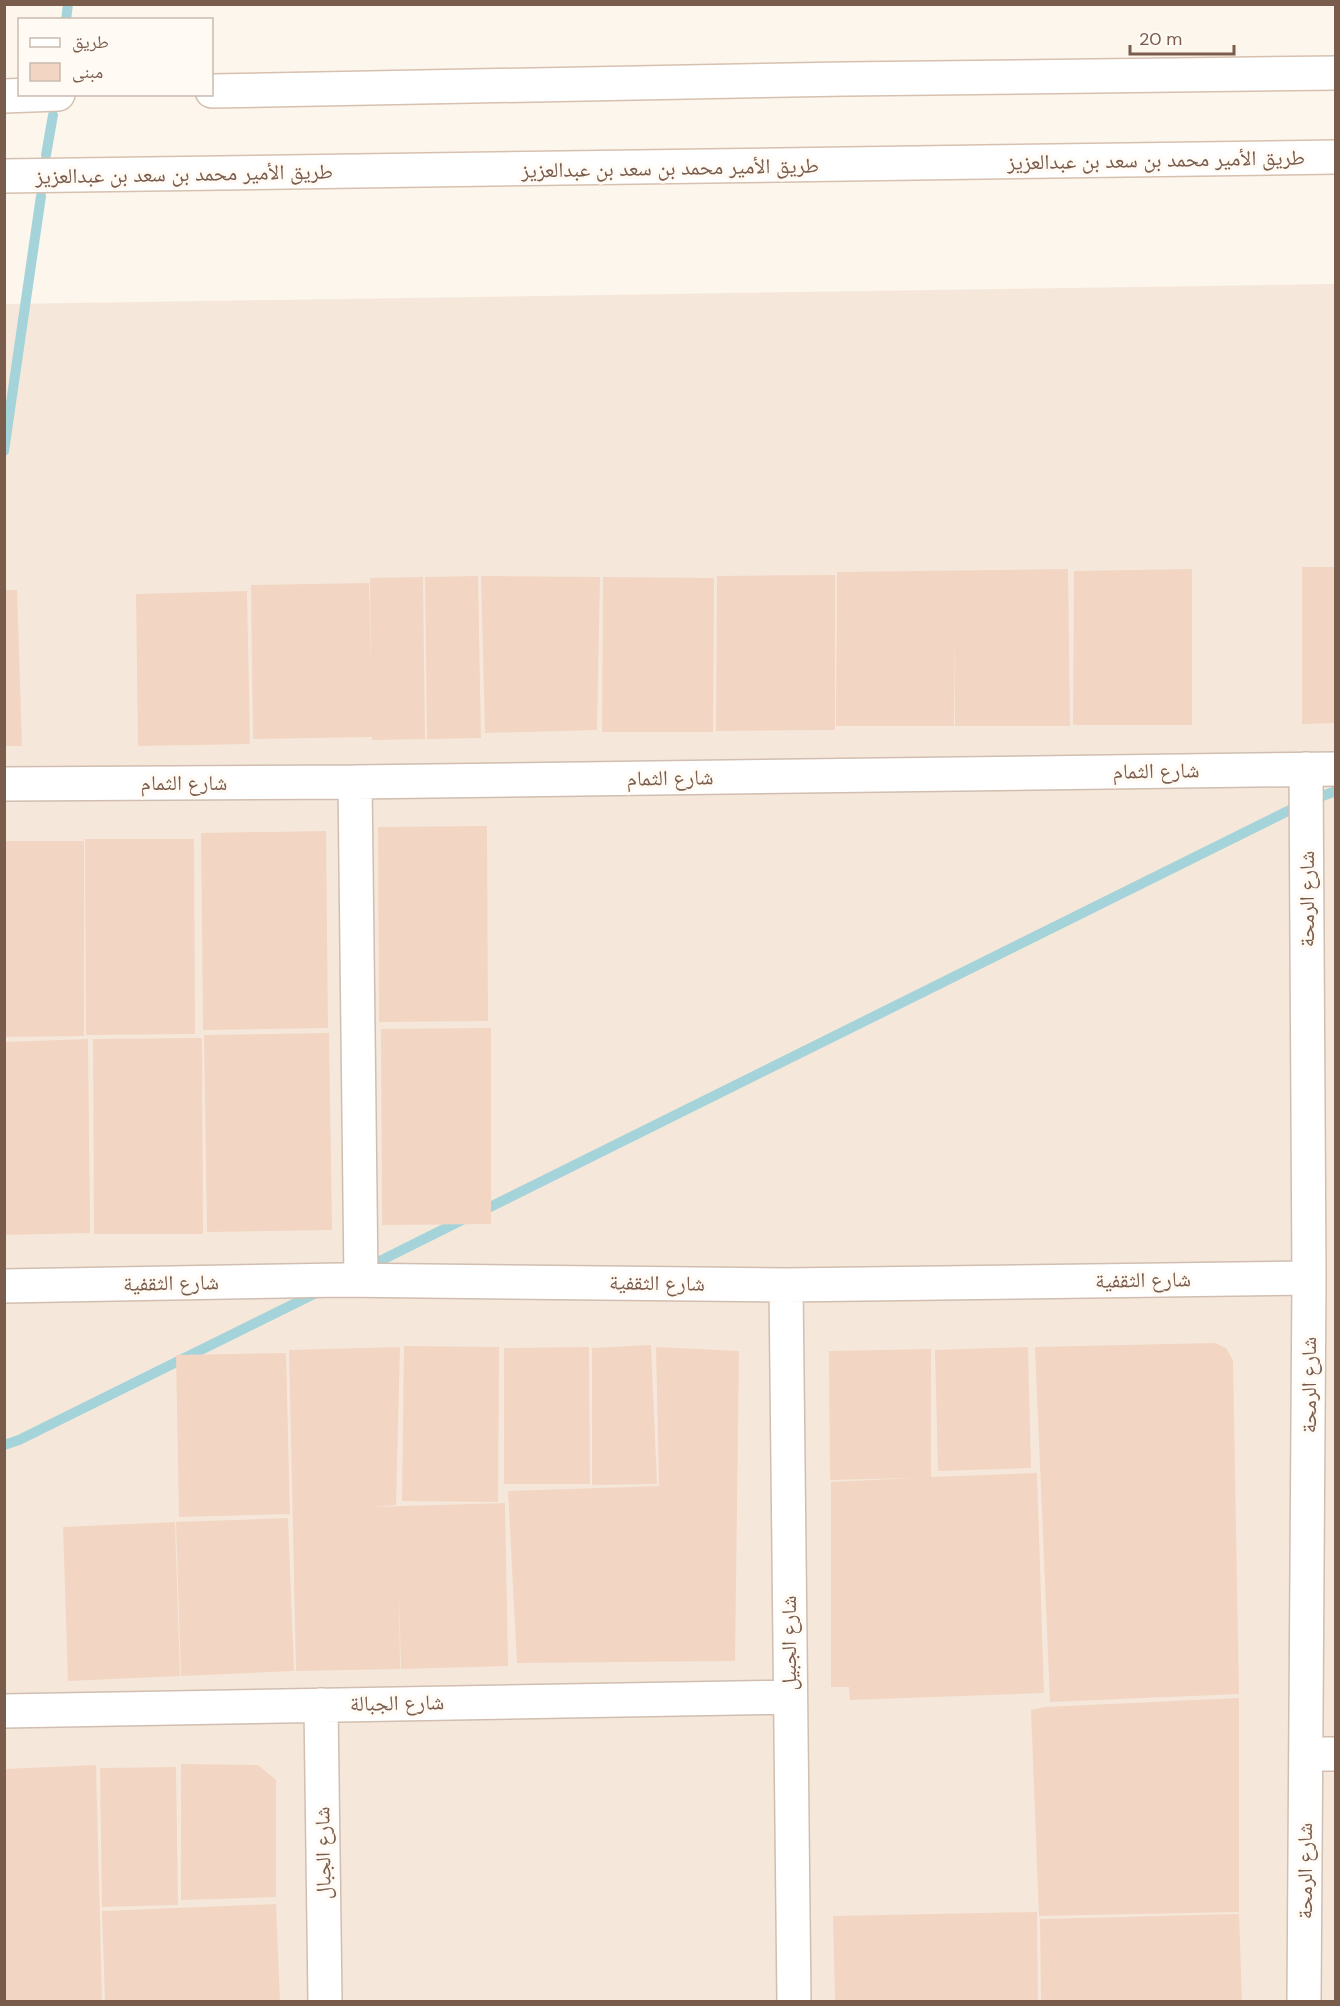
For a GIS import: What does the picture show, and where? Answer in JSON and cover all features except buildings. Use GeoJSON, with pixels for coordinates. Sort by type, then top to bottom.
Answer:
{"type":"FeatureCollection","features":[{"type":"Feature","properties":{"kind":"street"},"geometry":{"type":"LineString","coordinates":[[213,92],[845,79],[1335,73]]}},
{"type":"Feature","properties":{"kind":"street","name":"طريق الأمير محمد بن سعد بن عبدالعزيز"},"geometry":{"type":"LineString","coordinates":[[4,176],[1335,157]]}},
{"type":"Feature","properties":{"kind":"street","name":"شارع الثمام"},"geometry":{"type":"LineString","coordinates":[[4,784],[355,782],[1321,769]]}},
{"type":"Feature","properties":{"kind":"street","name":"شارع الرمحة"},"geometry":{"type":"LineString","coordinates":[[1304,2001],[1321,1754],[1309,1278],[1321,769]]}},
{"type":"Feature","properties":{"kind":"street"},"geometry":{"type":"LineString","coordinates":[[355,782],[361,1280]]}},
{"type":"Feature","properties":{"kind":"street","name":"شارع الثقفية"},"geometry":{"type":"LineString","coordinates":[[4,1286],[361,1280],[786,1285],[1309,1278]]}},
{"type":"Feature","properties":{"kind":"street","name":"شارع الجبيل"},"geometry":{"type":"LineString","coordinates":[[786,1285],[794,2001]]}},
{"type":"Feature","properties":{"kind":"street","name":"شارع الجبالة"},"geometry":{"type":"LineString","coordinates":[[4,1711],[789,1696]]}},
{"type":"Feature","properties":{"kind":"street","name":"شارع الجبال"},"geometry":{"type":"LineString","coordinates":[[321,1705],[325,2001]]}},
{"type":"Feature","properties":{"kind":"shaded area"},"geometry":{"type":"Polygon","coordinates":[[[1335,284],[1335,2001],[5,2001],[4,304],[1335,284]]]}},
{"type":"Feature","properties":{"kind":"waterway"},"geometry":{"type":"LineString","coordinates":[[66,18],[68,4]]}},
{"type":"Feature","properties":{"kind":"waterway"},"geometry":{"type":"LineString","coordinates":[[46,155],[53,115]]}},
{"type":"Feature","properties":{"kind":"waterway"},"geometry":{"type":"LineString","coordinates":[[4,451],[41,196]]}},
{"type":"Feature","properties":{"kind":"waterway"},"geometry":{"type":"LineString","coordinates":[[480,1212],[1306,802],[1336,791]]}},
{"type":"Feature","properties":{"kind":"waterway"},"geometry":{"type":"LineString","coordinates":[[364,1269],[466,1218]]}},
{"type":"Feature","properties":{"kind":"waterway"},"geometry":{"type":"LineString","coordinates":[[4,1445],[19,1440],[318,1292]]}}]}
